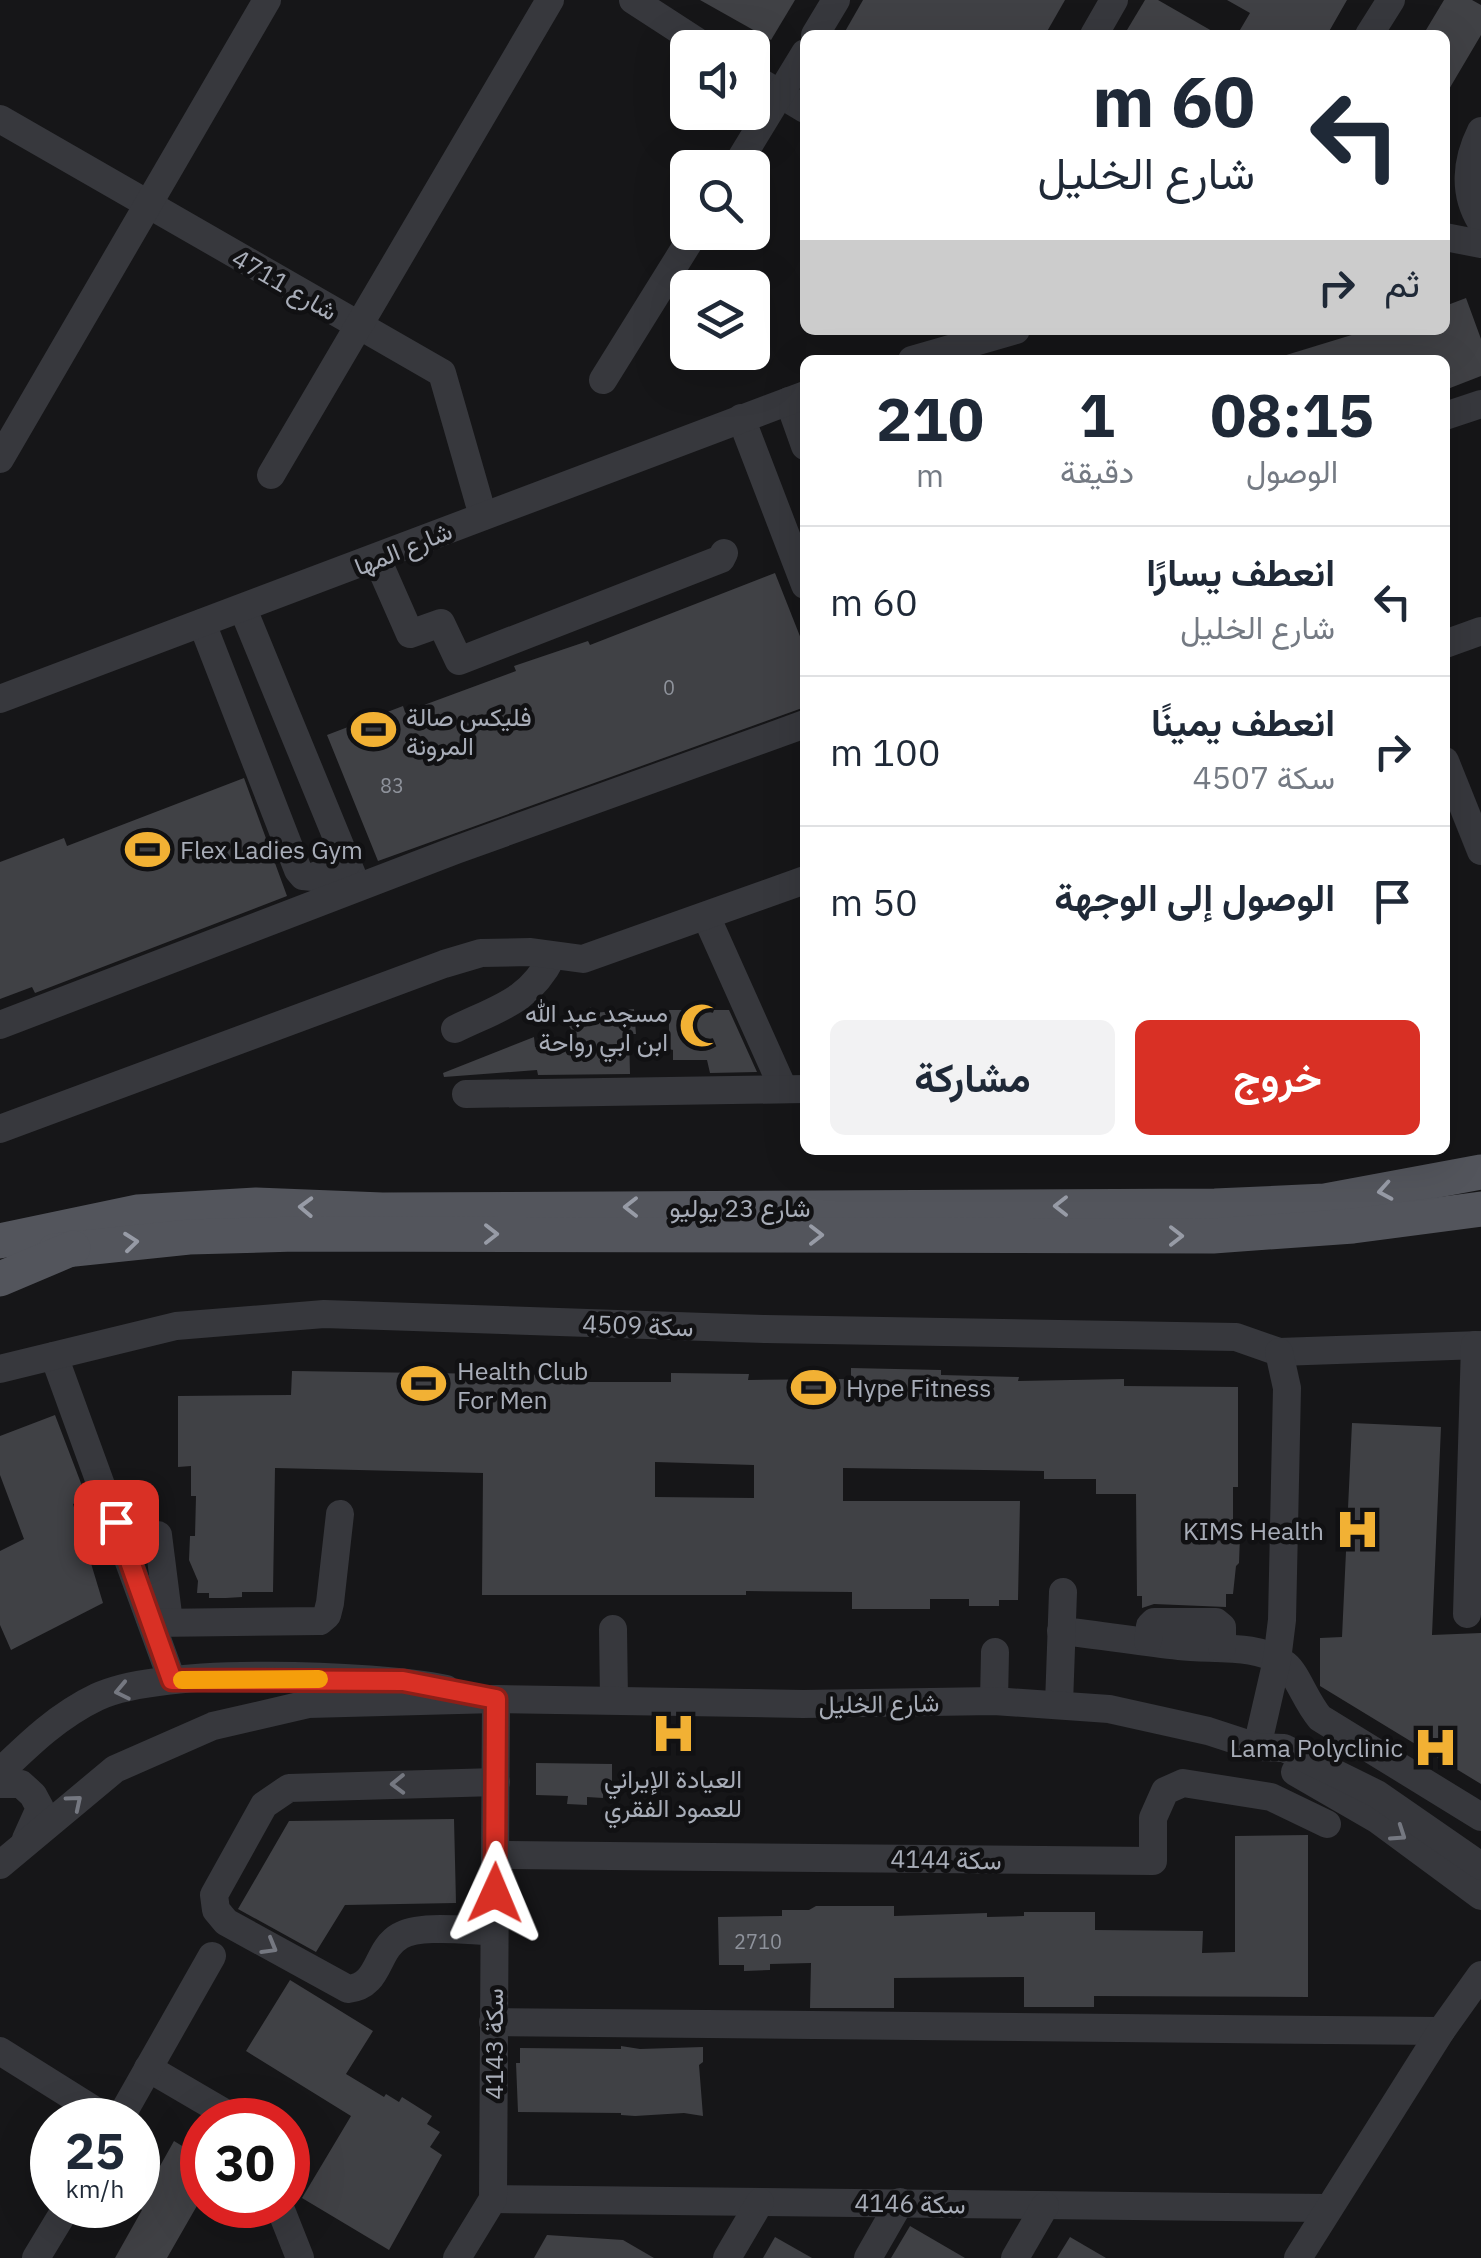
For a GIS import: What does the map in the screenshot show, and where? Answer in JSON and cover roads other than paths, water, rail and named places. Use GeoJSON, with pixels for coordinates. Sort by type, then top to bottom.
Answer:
{"type":"FeatureCollection","features":[{"type":"Feature","properties":{"kind":"main road","name":"شارع 23 يوليو"},"geometry":{"type":"LineString","coordinates":[[0,1242],[137,1212],[256,1205],[382,1210],[1216,1206],[1325,1201],[1435,1182],[1481,1168]]}},
{"type":"Feature","properties":{"kind":"main road","name":"شارع 23 يوليو"},"geometry":{"type":"LineString","coordinates":[[0,1261],[73,1248],[189,1236],[1212,1236],[1353,1226],[1481,1209]]}},
{"type":"Feature","properties":{"kind":"main road"},"geometry":{"type":"LineString","coordinates":[[0,1278],[73,1248]]}},
{"type":"Feature","properties":{"kind":"street"},"geometry":{"type":"LineString","coordinates":[[0,459],[266,0]]}},
{"type":"Feature","properties":{"kind":"street"},"geometry":{"type":"LineString","coordinates":[[271,475],[550,0]]}},
{"type":"Feature","properties":{"kind":"street"},"geometry":{"type":"LineString","coordinates":[[633,0],[679,30]]}},
{"type":"Feature","properties":{"kind":"street"},"geometry":{"type":"LineString","coordinates":[[819,30],[836,0]]}},
{"type":"Feature","properties":{"kind":"street"},"geometry":{"type":"LineString","coordinates":[[1097,30],[1114,0]]}},
{"type":"Feature","properties":{"kind":"street"},"geometry":{"type":"LineString","coordinates":[[1373,30],[1391,0]]}},
{"type":"Feature","properties":{"kind":"street"},"geometry":{"type":"LineString","coordinates":[[746,150],[800,61]]}},
{"type":"Feature","properties":{"kind":"street"},"geometry":{"type":"LineString","coordinates":[[770,88],[800,106]]}},
{"type":"Feature","properties":{"kind":"street","name":"4711 شارع"},"geometry":{"type":"LineString","coordinates":[[0,119],[442,373],[483,516]]}},
{"type":"Feature","properties":{"kind":"street"},"geometry":{"type":"LineString","coordinates":[[1450,165],[1477,140]]}},
{"type":"Feature","properties":{"kind":"street"},"geometry":{"type":"LineString","coordinates":[[1477,140],[1468,170],[1469,192],[1481,222]]}},
{"type":"Feature","properties":{"kind":"street"},"geometry":{"type":"LineString","coordinates":[[1450,238],[1481,244]]}},
{"type":"Feature","properties":{"kind":"street"},"geometry":{"type":"LineString","coordinates":[[603,380],[684,250]]}},
{"type":"Feature","properties":{"kind":"street"},"geometry":{"type":"LineString","coordinates":[[928,355],[994,335]]}},
{"type":"Feature","properties":{"kind":"street","name":"شارع المها"},"geometry":{"type":"LineString","coordinates":[[0,699],[797,398]]}},
{"type":"Feature","properties":{"kind":"street"},"geometry":{"type":"LineString","coordinates":[[1450,414],[1481,404]]}},
{"type":"Feature","properties":{"kind":"street"},"geometry":{"type":"LineString","coordinates":[[741,418],[800,571]]}},
{"type":"Feature","properties":{"kind":"street"},"geometry":{"type":"LineString","coordinates":[[377,559],[410,634],[442,623],[458,661],[657,586],[721,559],[724,553]]}},
{"type":"Feature","properties":{"kind":"street"},"geometry":{"type":"LineString","coordinates":[[243,609],[352,876]]}},
{"type":"Feature","properties":{"kind":"street"},"geometry":{"type":"LineString","coordinates":[[202,623],[298,870],[303,876],[352,876]]}},
{"type":"Feature","properties":{"kind":"street"},"geometry":{"type":"LineString","coordinates":[[1450,642],[1481,630]]}},
{"type":"Feature","properties":{"kind":"street"},"geometry":{"type":"LineString","coordinates":[[0,1025],[352,876],[800,726]]}},
{"type":"Feature","properties":{"kind":"street"},"geometry":{"type":"LineString","coordinates":[[1450,774],[1481,852]]}},
{"type":"Feature","properties":{"kind":"street"},"geometry":{"type":"LineString","coordinates":[[0,1130],[444,964],[480,953],[531,952],[583,958],[800,882]]}},
{"type":"Feature","properties":{"kind":"street"},"geometry":{"type":"LineString","coordinates":[[466,1094],[794,1089],[706,916]]}},
{"type":"Feature","properties":{"kind":"street"},"geometry":{"type":"LineString","coordinates":[[455,1030],[524,995],[540,979],[552,957]]}},
{"type":"Feature","properties":{"kind":"street","name":"سكة 4509"},"geometry":{"type":"LineString","coordinates":[[0,1369],[176,1326],[324,1314],[765,1329],[1236,1337],[1279,1352],[1478,1345]]}},
{"type":"Feature","properties":{"kind":"street"},"geometry":{"type":"LineString","coordinates":[[1466,1614],[1478,1345]]}},
{"type":"Feature","properties":{"kind":"street"},"geometry":{"type":"LineString","coordinates":[[1256,1747],[1277,1660],[1282,1620],[1287,1388],[1279,1352]]}},
{"type":"Feature","properties":{"kind":"street"},"geometry":{"type":"LineString","coordinates":[[54,1356],[161,1623]]}},
{"type":"Feature","properties":{"kind":"street"},"geometry":{"type":"LineString","coordinates":[[161,1623],[320,1621],[330,1603],[340,1514]]}},
{"type":"Feature","properties":{"kind":"street"},"geometry":{"type":"LineString","coordinates":[[158,1536],[161,1623],[172,1680]]}},
{"type":"Feature","properties":{"kind":"street"},"geometry":{"type":"LineString","coordinates":[[1058,1704],[1063,1592]]}},
{"type":"Feature","properties":{"kind":"street"},"geometry":{"type":"LineString","coordinates":[[613,1629],[614,1700]]}},
{"type":"Feature","properties":{"kind":"street"},"geometry":{"type":"LineString","coordinates":[[1062,1631],[1222,1648],[1277,1660],[1292,1670],[1308,1705],[1320,1718],[1481,1817]]}},
{"type":"Feature","properties":{"kind":"street"},"geometry":{"type":"LineString","coordinates":[[994,1701],[996,1652]]}},
{"type":"Feature","properties":{"kind":"street","name":"شارع الخليل"},"geometry":{"type":"LineString","coordinates":[[0,1772],[38,1735],[100,1696],[172,1680],[403,1681],[496,1699]]}},
{"type":"Feature","properties":{"kind":"street","name":"شارع الخليل"},"geometry":{"type":"LineString","coordinates":[[0,1864],[115,1769],[213,1726],[308,1704],[496,1699],[803,1704],[994,1701],[1058,1704],[1159,1718],[1256,1747],[1284,1748],[1382,1798],[1477,1855]]}},
{"type":"Feature","properties":{"kind":"street","name":"سكة 4143"},"geometry":{"type":"LineString","coordinates":[[493,2199],[496,1699]]}},
{"type":"Feature","properties":{"kind":"street","name":"شارع الخليل"},"geometry":{"type":"LineString","coordinates":[[1256,1747],[1271,1760],[1378,1820],[1481,1896]]}},
{"type":"Feature","properties":{"kind":"street"},"geometry":{"type":"LineString","coordinates":[[1382,1798],[1401,1766]]}},
{"type":"Feature","properties":{"kind":"street"},"geometry":{"type":"LineString","coordinates":[[494,1931],[406,1933],[390,1945],[369,1981],[348,1989],[336,1986],[226,1922],[216,1910],[214,1895],[264,1805],[290,1788],[496,1782]]}},
{"type":"Feature","properties":{"kind":"street","name":"سكة 4144"},"geometry":{"type":"LineString","coordinates":[[495,1854],[1153,1861],[1153,1818],[1165,1791],[1184,1782],[1272,1796],[1327,1824]]}},
{"type":"Feature","properties":{"kind":"street"},"geometry":{"type":"LineString","coordinates":[[0,1784],[21,1784],[34,1795],[40,1808],[24,1845]]}},
{"type":"Feature","properties":{"kind":"street"},"geometry":{"type":"LineString","coordinates":[[131,2098],[212,1956]]}},
{"type":"Feature","properties":{"kind":"street"},"geometry":{"type":"LineString","coordinates":[[1298,2258],[1481,1974]]}},
{"type":"Feature","properties":{"kind":"street"},"geometry":{"type":"LineString","coordinates":[[493,2022],[1441,2031]]}},
{"type":"Feature","properties":{"kind":"street"},"geometry":{"type":"LineString","coordinates":[[0,2052],[74,2098]]}},
{"type":"Feature","properties":{"kind":"street"},"geometry":{"type":"LineString","coordinates":[[148,2068],[199,2098]]}},
{"type":"Feature","properties":{"kind":"street"},"geometry":{"type":"LineString","coordinates":[[458,2258],[493,2199]]}},
{"type":"Feature","properties":{"kind":"street","name":"سكة 4146"},"geometry":{"type":"LineString","coordinates":[[493,2199],[1327,2208]]}},
{"type":"Feature","properties":{"kind":"street"},"geometry":{"type":"LineString","coordinates":[[727,2258],[760,2202]]}},
{"type":"Feature","properties":{"kind":"street"},"geometry":{"type":"LineString","coordinates":[[868,2258],[900,2202]]}},
{"type":"Feature","properties":{"kind":"street"},"geometry":{"type":"LineString","coordinates":[[1015,2258],[1045,2206]]}},
{"type":"Feature","properties":{"kind":"street"},"geometry":{"type":"LineString","coordinates":[[36,2258],[54,2228]]}},
{"type":"Feature","properties":{"kind":"street"},"geometry":{"type":"LineString","coordinates":[[288,2228],[300,2258]]}},
{"type":"Feature","properties":{"kind":"place","name":"فليكس صالة المرونة"},"geometry":{"type":"Point","coordinates":[373,730]}},
{"type":"Feature","properties":{"kind":"place","name":"Flex Ladies Gym"},"geometry":{"type":"Point","coordinates":[147,849]}},
{"type":"Feature","properties":{"kind":"place","name":"مسجد عبد الله ابن ابي رواحة"},"geometry":{"type":"Point","coordinates":[701,1026]}},
{"type":"Feature","properties":{"kind":"place","name":"Health Club For Men"},"geometry":{"type":"Point","coordinates":[424,1384]}},
{"type":"Feature","properties":{"kind":"place","name":"Hype Fitness"},"geometry":{"type":"Point","coordinates":[813,1387]}},
{"type":"Feature","properties":{"kind":"place","name":"KIMS Health"},"geometry":{"type":"Point","coordinates":[1357,1530]}},
{"type":"Feature","properties":{"kind":"place","name":"العيادة الإيراني للعمود الفقري"},"geometry":{"type":"Point","coordinates":[673,1734]}},
{"type":"Feature","properties":{"kind":"place","name":"Lama Polyclinic"},"geometry":{"type":"Point","coordinates":[1436,1747]}}]}
